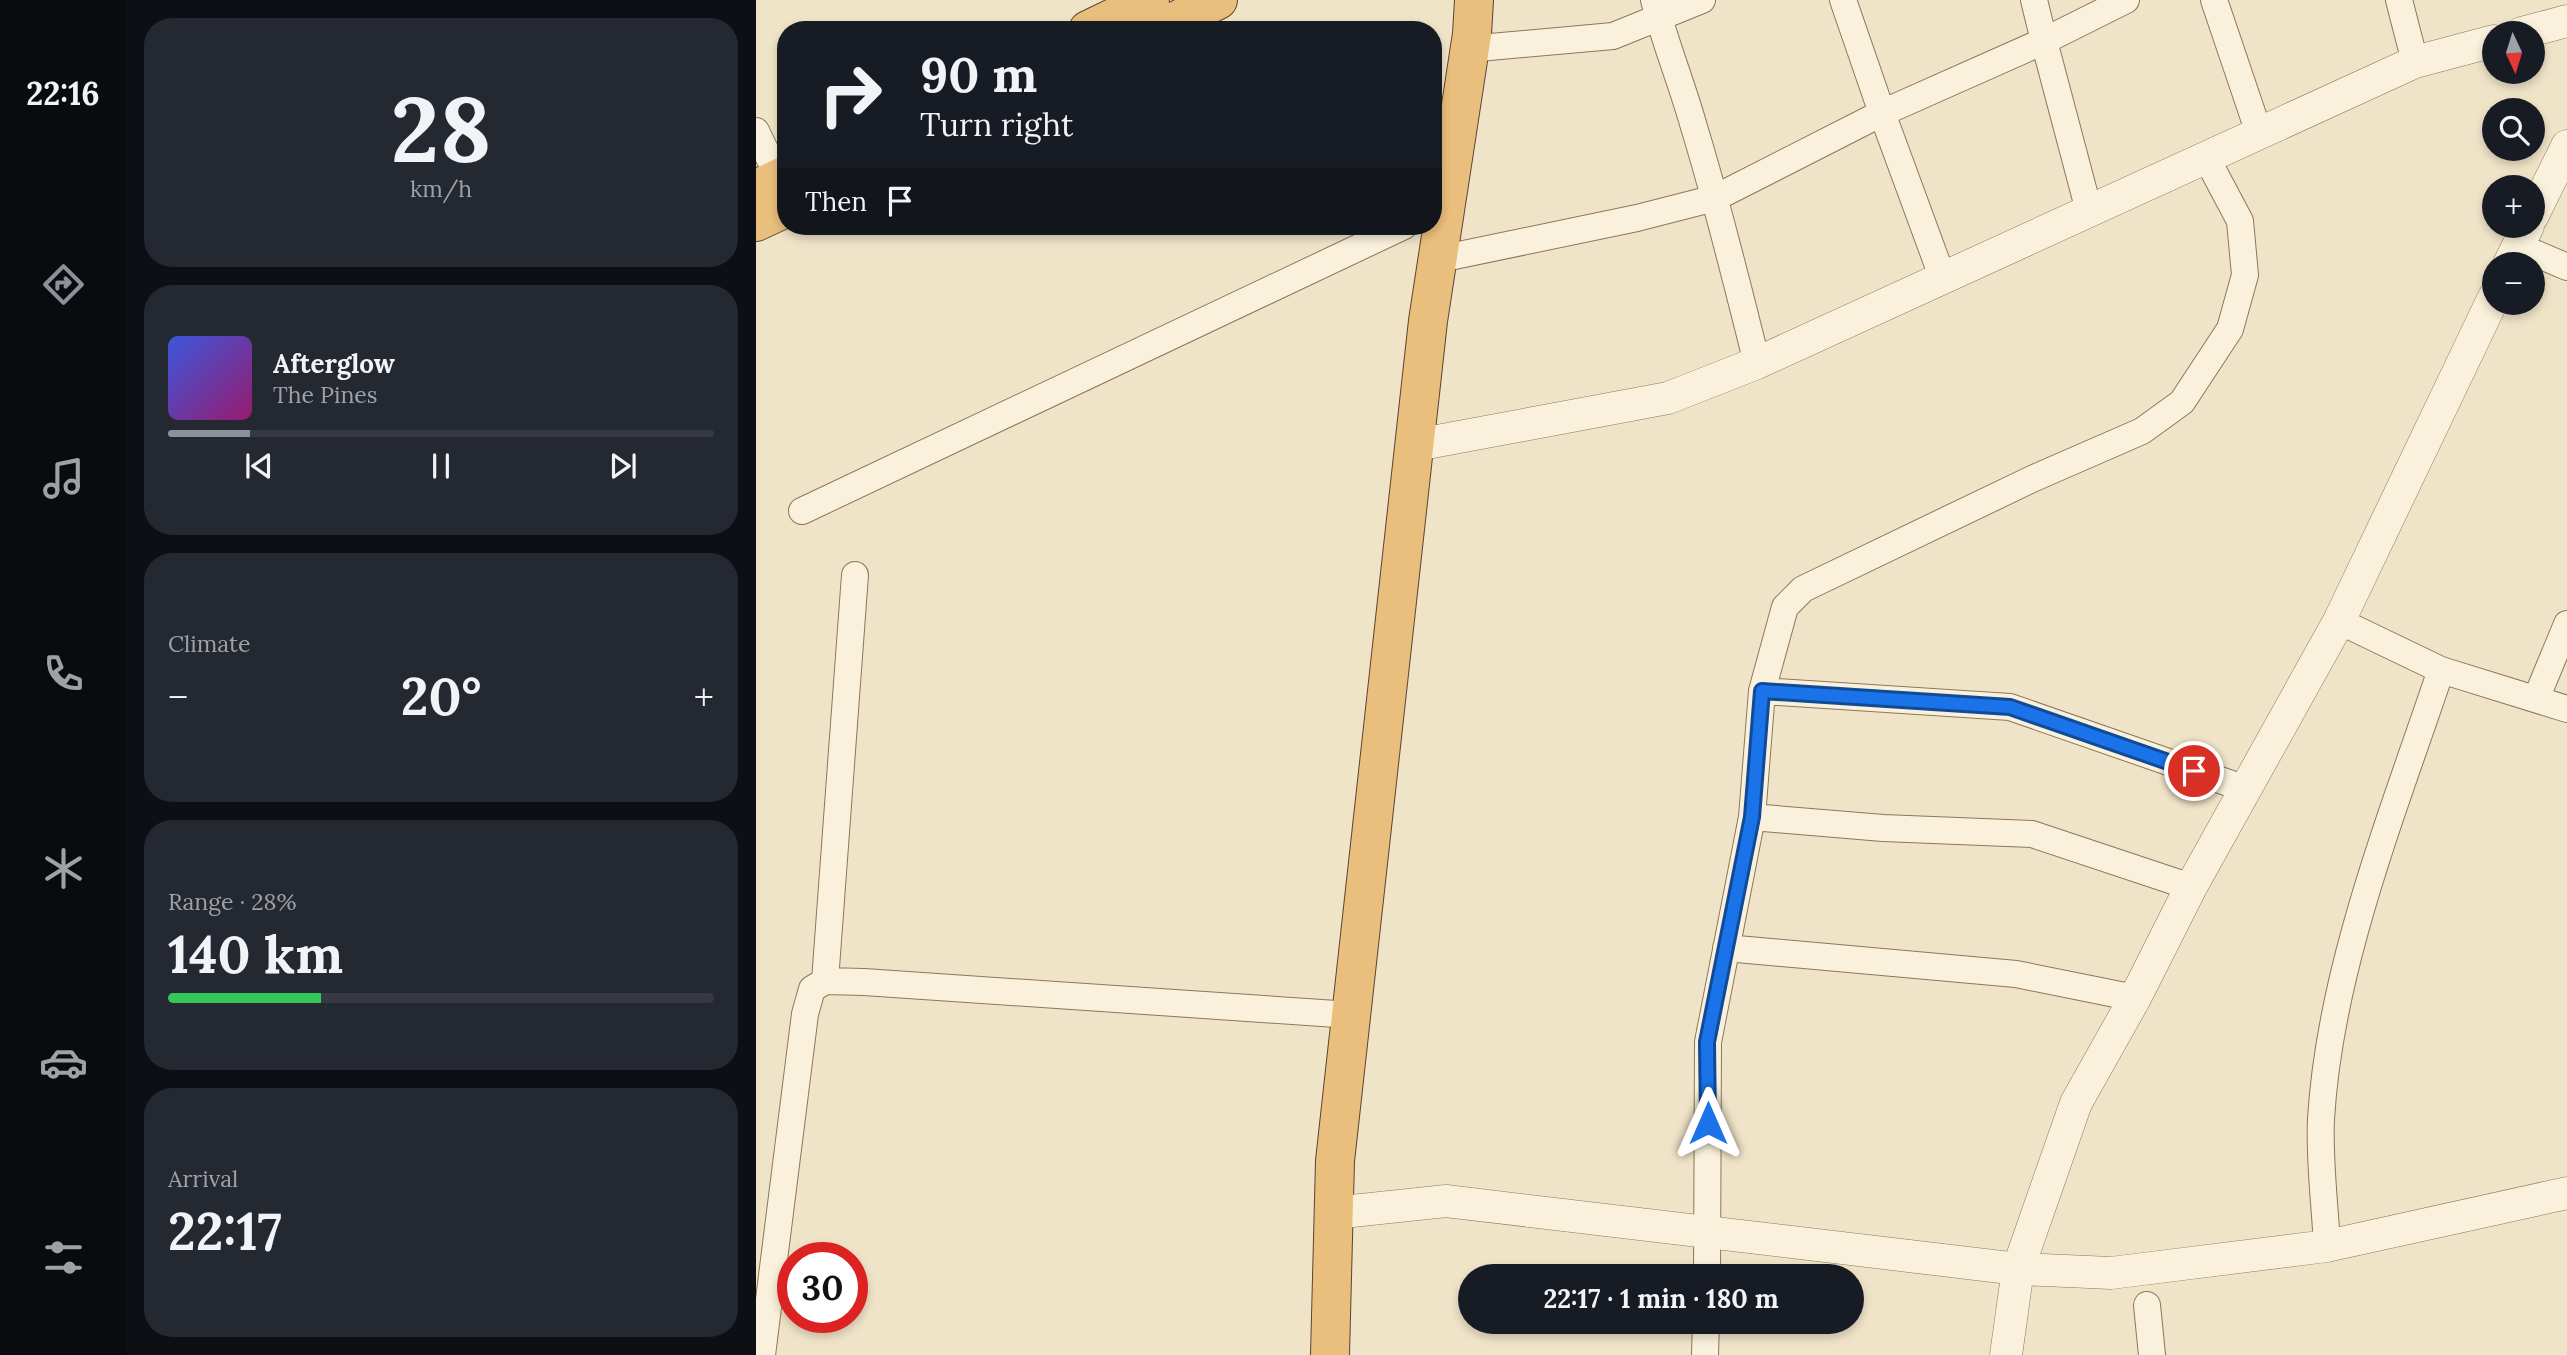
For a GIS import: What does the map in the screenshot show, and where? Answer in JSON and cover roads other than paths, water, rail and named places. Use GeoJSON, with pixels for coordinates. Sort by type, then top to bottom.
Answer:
{"type":"FeatureCollection","features":[{"type":"Feature","properties":{"kind":"highway"},"geometry":{"type":"LineString","coordinates":[[1112,21],[1150,0]]}},
{"type":"Feature","properties":{"kind":"highway"},"geometry":{"type":"LineString","coordinates":[[1175,21],[1218,0]]}},
{"type":"Feature","properties":{"kind":"highway"},"geometry":{"type":"LineString","coordinates":[[1442,188],[1472,34],[1474,0]]}},
{"type":"Feature","properties":{"kind":"highway"},"geometry":{"type":"LineString","coordinates":[[756,222],[777,190]]}},
{"type":"Feature","properties":{"kind":"highway"},"geometry":{"type":"LineString","coordinates":[[1330,1355],[1335,1161],[1416,445],[1436,235]]}},
{"type":"Feature","properties":{"kind":"street"},"geometry":{"type":"LineString","coordinates":[[1468,49],[1613,36],[1656,10],[1703,0]]}},
{"type":"Feature","properties":{"kind":"street"},"geometry":{"type":"LineString","coordinates":[[1843,0],[1942,279]]}},
{"type":"Feature","properties":{"kind":"street"},"geometry":{"type":"LineString","coordinates":[[2034,0],[2089,211]]}},
{"type":"Feature","properties":{"kind":"street"},"geometry":{"type":"LineString","coordinates":[[1435,260],[1637,218],[1715,198],[1882,113],[2044,41],[2126,0]]}},
{"type":"Feature","properties":{"kind":"street"},"geometry":{"type":"LineString","coordinates":[[2214,0],[2259,132]]}},
{"type":"Feature","properties":{"kind":"street"},"geometry":{"type":"LineString","coordinates":[[2399,0],[2416,62]]}},
{"type":"Feature","properties":{"kind":"street"},"geometry":{"type":"LineString","coordinates":[[1656,10],[1715,198],[1757,363]]}},
{"type":"Feature","properties":{"kind":"street"},"geometry":{"type":"LineString","coordinates":[[2545,27],[2567,21]]}},
{"type":"Feature","properties":{"kind":"street"},"geometry":{"type":"LineString","coordinates":[[1416,445],[1668,398],[1757,363],[2416,62],[2482,44]]}},
{"type":"Feature","properties":{"kind":"street"},"geometry":{"type":"LineString","coordinates":[[756,131],[777,185]]}},
{"type":"Feature","properties":{"kind":"street"},"geometry":{"type":"LineString","coordinates":[[2545,191],[2567,146]]}},
{"type":"Feature","properties":{"kind":"street"},"geometry":{"type":"LineString","coordinates":[[1708,1264],[1707,1042],[1752,817],[1762,691],[1785,607],[1803,589],[2032,479],[2142,431],[2182,402],[2230,329],[2245,275],[2240,221],[2206,157]]}},
{"type":"Feature","properties":{"kind":"street"},"geometry":{"type":"LineString","coordinates":[[802,511],[1385,235]]}},
{"type":"Feature","properties":{"kind":"street"},"geometry":{"type":"LineString","coordinates":[[2518,245],[2567,267]]}},
{"type":"Feature","properties":{"kind":"street"},"geometry":{"type":"LineString","coordinates":[[2007,1355],[2018,1269],[2076,1103],[2135,998],[2191,887],[2339,621],[2485,315]]}},
{"type":"Feature","properties":{"kind":"street"},"geometry":{"type":"LineString","coordinates":[[825,981],[855,575]]}},
{"type":"Feature","properties":{"kind":"street"},"geometry":{"type":"LineString","coordinates":[[2339,621],[2441,670],[2567,709]]}},
{"type":"Feature","properties":{"kind":"street"},"geometry":{"type":"LineString","coordinates":[[2536,699],[2567,624]]}},
{"type":"Feature","properties":{"kind":"street"},"geometry":{"type":"LineString","coordinates":[[2327,1247],[2321,1120],[2332,1038],[2356,924],[2441,670]]}},
{"type":"Feature","properties":{"kind":"street"},"geometry":{"type":"LineString","coordinates":[[1762,691],[2010,707],[2246,789]]}},
{"type":"Feature","properties":{"kind":"street"},"geometry":{"type":"LineString","coordinates":[[1752,817],[1883,828],[2032,834],[2191,887]]}},
{"type":"Feature","properties":{"kind":"street"},"geometry":{"type":"LineString","coordinates":[[1726,948],[2016,974],[2135,998]]}},
{"type":"Feature","properties":{"kind":"street"},"geometry":{"type":"LineString","coordinates":[[762,1355],[805,1014],[812,989],[825,981],[1352,1015]]}},
{"type":"Feature","properties":{"kind":"street"},"geometry":{"type":"LineString","coordinates":[[1333,1213],[1446,1201],[2018,1269],[2111,1273],[2327,1247],[2567,1193]]}},
{"type":"Feature","properties":{"kind":"street"},"geometry":{"type":"LineString","coordinates":[[2147,1305],[2152,1355]]}},
{"type":"Feature","properties":{"kind":"street"},"geometry":{"type":"LineString","coordinates":[[1705,1355],[1706,1334]]}}]}
